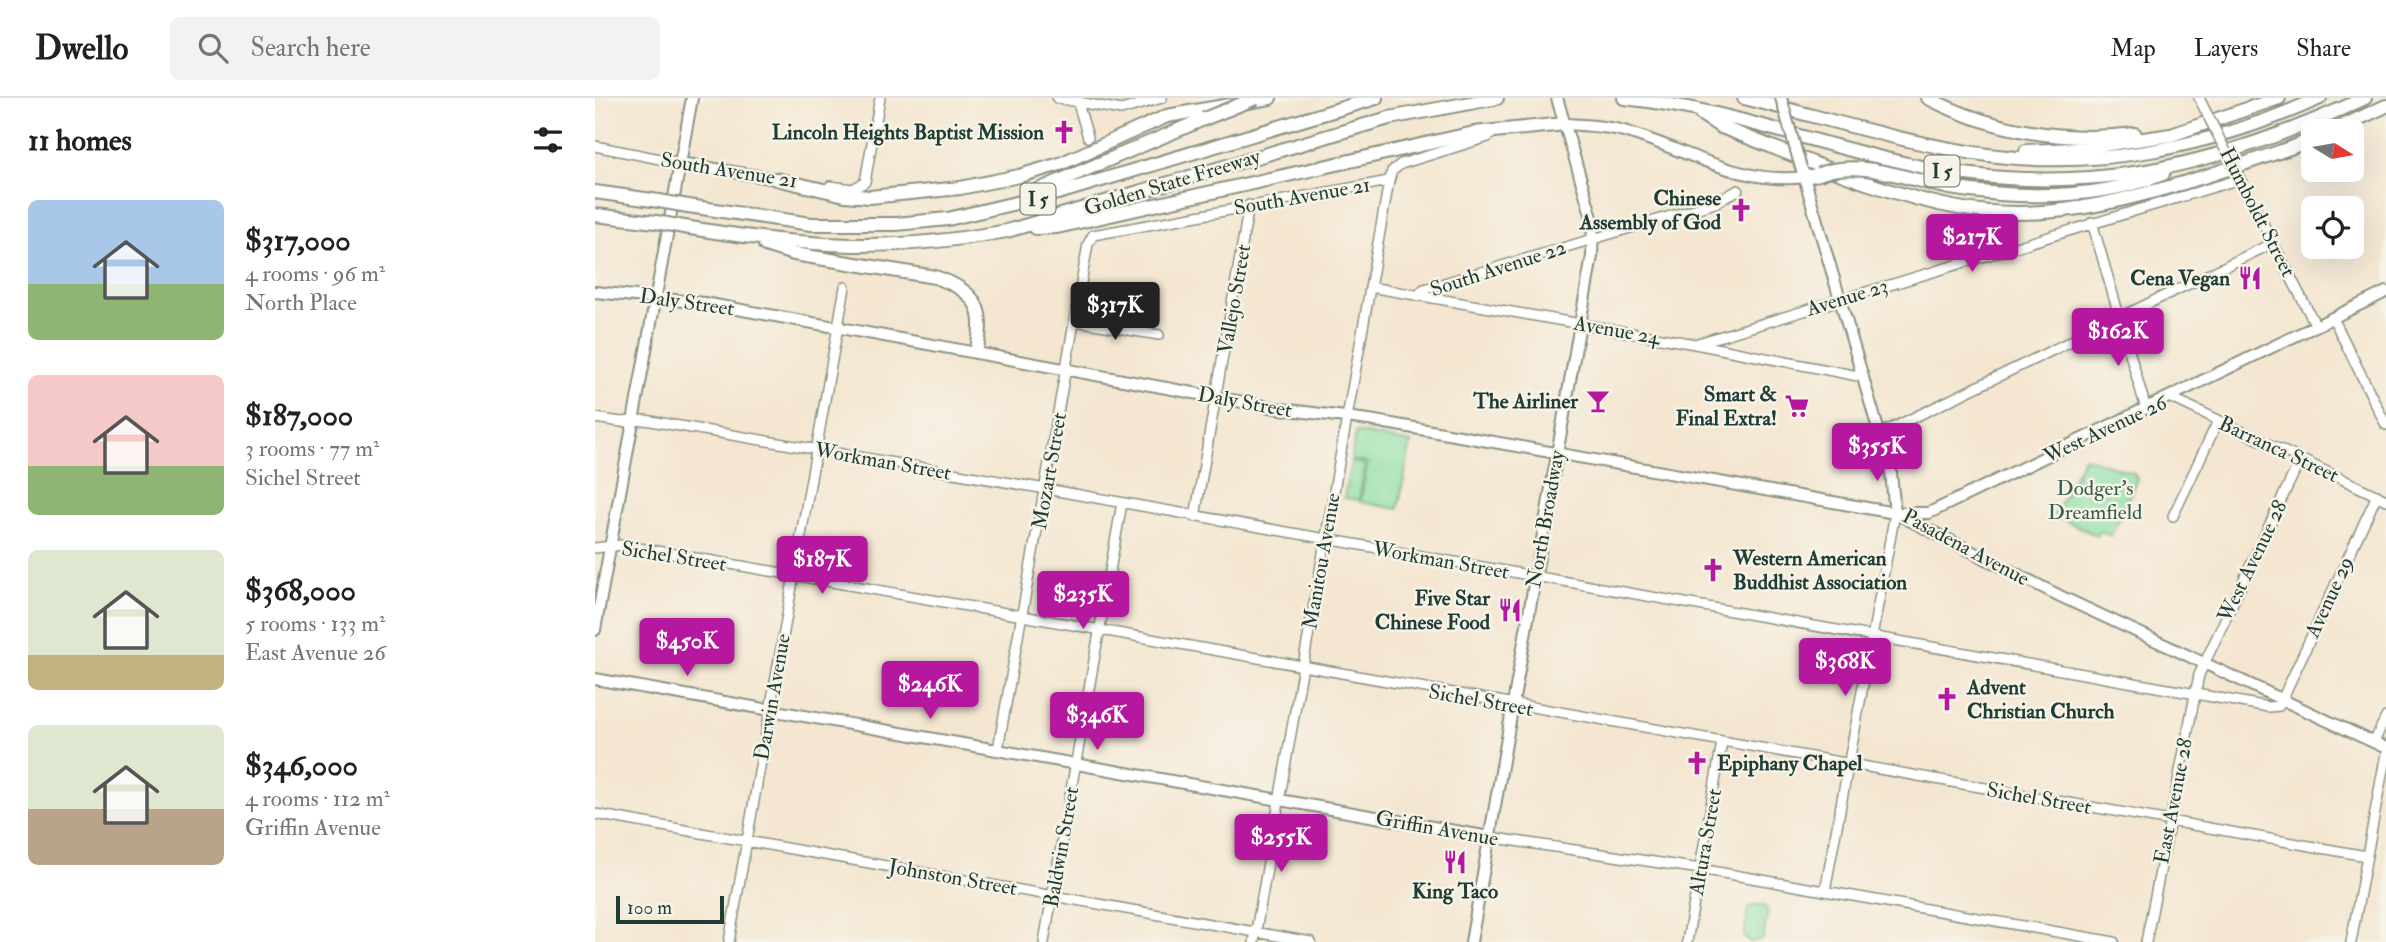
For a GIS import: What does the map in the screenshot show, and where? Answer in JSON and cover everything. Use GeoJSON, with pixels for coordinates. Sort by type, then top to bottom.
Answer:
{"type":"FeatureCollection","features":[{"type":"Feature","properties":{"kind":"highway"},"geometry":{"type":"LineString","coordinates":[[1005,207],[1256,98]]}},
{"type":"Feature","properties":{"kind":"highway"},"geometry":{"type":"LineString","coordinates":[[776,179],[845,195],[870,197],[960,188],[1019,176],[1060,164],[1167,116],[1270,98]]}},
{"type":"Feature","properties":{"kind":"highway","name":"Golden State Freeway"},"geometry":{"type":"LineString","coordinates":[[595,192],[811,223],[852,225],[948,219],[1005,207],[1377,98]]}},
{"type":"Feature","properties":{"kind":"highway","name":"Golden State Freeway"},"geometry":{"type":"LineString","coordinates":[[595,215],[806,245],[895,247],[951,241],[1007,230],[1389,118],[1497,98]]}},
{"type":"Feature","properties":{"kind":"highway","name":"I 5"},"geometry":{"type":"LineString","coordinates":[[1624,98],[1692,108],[1901,162],[2003,179],[2042,181],[2102,178],[2197,162],[2300,127],[2365,98]]}},
{"type":"Feature","properties":{"kind":"highway","name":"I 5"},"geometry":{"type":"LineString","coordinates":[[1744,98],[1915,141],[1988,155],[2033,159],[2115,158],[2184,145],[2241,129],[2320,98]]}},
{"type":"Feature","properties":{"kind":"highway"},"geometry":{"type":"LineString","coordinates":[[1928,98],[1984,123],[2022,132],[2068,136],[2127,135],[2198,127]]}},
{"type":"Feature","properties":{"kind":"highway"},"geometry":{"type":"LineString","coordinates":[[1988,155],[2124,143],[2198,127],[2279,98]]}},
{"type":"Feature","properties":{"kind":"highway"},"geometry":{"type":"LineString","coordinates":[[2358,119],[2386,106]]}},
{"type":"Feature","properties":{"kind":"highway"},"geometry":{"type":"LineString","coordinates":[[1692,108],[1721,127],[1906,195],[1960,208],[2000,213],[2076,211],[2269,156],[2301,144]]}},
{"type":"Feature","properties":{"kind":"highway"},"geometry":{"type":"LineString","coordinates":[[2364,120],[2386,113]]}},
{"type":"Feature","properties":{"kind":"highway"},"geometry":{"type":"LineString","coordinates":[[1007,230],[1057,227],[1224,187],[1497,130],[1565,124]]}},
{"type":"Feature","properties":{"kind":"highway"},"geometry":{"type":"LineString","coordinates":[[1803,172],[1819,174],[1837,168],[1865,169],[1950,188],[2021,195],[2094,191],[2136,185],[2197,162]]}},
{"type":"Feature","properties":{"kind":"highway"},"geometry":{"type":"LineString","coordinates":[[735,235],[795,254],[935,277],[956,284],[976,303],[981,320],[976,352]]}},
{"type":"Feature","properties":{"kind":"main road"},"geometry":{"type":"LineString","coordinates":[[595,630],[692,98]]}},
{"type":"Feature","properties":{"kind":"main road","name":"North Broadway"},"geometry":{"type":"LineString","coordinates":[[1471,942],[1594,238],[1593,221],[1557,98]]}},
{"type":"Feature","properties":{"kind":"main road","name":"Pasadena Avenue"},"geometry":{"type":"LineString","coordinates":[[1781,98],[1880,434],[1895,489],[1895,513],[2062,597],[2204,661],[2386,751]]}},
{"type":"Feature","properties":{"kind":"main road"},"geometry":{"type":"LineString","coordinates":[[1565,124],[1623,131],[1749,175],[1780,180],[1803,172]]}},
{"type":"Feature","properties":{"kind":"main road","name":"South Avenue 21"},"geometry":{"type":"LineString","coordinates":[[680,163],[776,179]]}},
{"type":"Feature","properties":{"kind":"main road","name":"Daly Street"},"geometry":{"type":"LineString","coordinates":[[595,292],[655,297],[838,326],[1216,398],[1347,416],[1895,513]]}},
{"type":"Feature","properties":{"kind":"main road","name":"West Avenue 26"},"geometry":{"type":"LineString","coordinates":[[1895,513],[1929,513],[2172,398],[2386,292]]}},
{"type":"Feature","properties":{"kind":"main road","name":"Griffin Avenue"},"geometry":{"type":"LineString","coordinates":[[595,679],[1489,837]]}},
{"type":"Feature","properties":{"kind":"street","name":"South Avenue 21"},"geometry":{"type":"LineString","coordinates":[[776,179],[847,189],[862,185],[867,176],[880,98]]}},
{"type":"Feature","properties":{"kind":"street"},"geometry":{"type":"LineString","coordinates":[[1057,98],[1121,110],[1162,98]]}},
{"type":"Feature","properties":{"kind":"street","name":"Humboldt Street"},"geometry":{"type":"LineString","coordinates":[[2199,98],[2316,326]]}},
{"type":"Feature","properties":{"kind":"street"},"geometry":{"type":"LineString","coordinates":[[1078,100],[1088,137]]}},
{"type":"Feature","properties":{"kind":"street","name":"South Avenue 21"},"geometry":{"type":"LineString","coordinates":[[1093,235],[1389,181],[1392,171],[1401,164],[1488,137],[1497,130]]}},
{"type":"Feature","properties":{"kind":"street","name":"South Avenue 21"},"geometry":{"type":"LineString","coordinates":[[595,146],[680,163]]}},
{"type":"Feature","properties":{"kind":"street","name":"Avenue 23"},"geometry":{"type":"LineString","coordinates":[[1695,344],[2240,179]]}},
{"type":"Feature","properties":{"kind":"street","name":"Manitou Avenue"},"geometry":{"type":"LineString","coordinates":[[1254,942],[1389,181]]}},
{"type":"Feature","properties":{"kind":"street","name":"South Avenue 22"},"geometry":{"type":"LineString","coordinates":[[1418,295],[1425,289],[1715,203],[1738,190]]}},
{"type":"Feature","properties":{"kind":"street","name":"Vallejo Street"},"geometry":{"type":"LineString","coordinates":[[1195,517],[1249,205]]}},
{"type":"Feature","properties":{"kind":"street"},"geometry":{"type":"LineString","coordinates":[[2092,222],[2146,409]]}},
{"type":"Feature","properties":{"kind":"street","name":"Mozart Street"},"geometry":{"type":"LineString","coordinates":[[998,749],[1088,244],[1093,235]]}},
{"type":"Feature","properties":{"kind":"street"},"geometry":{"type":"LineString","coordinates":[[1880,434],[2273,243]]}},
{"type":"Feature","properties":{"kind":"street","name":"Darwin Avenue"},"geometry":{"type":"LineString","coordinates":[[729,942],[845,287]]}},
{"type":"Feature","properties":{"kind":"street","name":"Avenue 24"},"geometry":{"type":"LineString","coordinates":[[1370,287],[1695,344],[1863,377]]}},
{"type":"Feature","properties":{"kind":"street"},"geometry":{"type":"LineString","coordinates":[[2333,318],[2386,425]]}},
{"type":"Feature","properties":{"kind":"street"},"geometry":{"type":"LineString","coordinates":[[1076,321],[1160,335]]}},
{"type":"Feature","properties":{"kind":"street","name":"Barranca Street"},"geometry":{"type":"LineString","coordinates":[[2172,398],[2382,498]]}},
{"type":"Feature","properties":{"kind":"street","name":"Workman Street"},"geometry":{"type":"LineString","coordinates":[[595,418],[645,421],[1046,489],[2269,707],[2279,706],[2282,699]]}},
{"type":"Feature","properties":{"kind":"street"},"geometry":{"type":"LineString","coordinates":[[2173,516],[2218,421]]}},
{"type":"Feature","properties":{"kind":"street","name":"West Avenue 28"},"geometry":{"type":"LineString","coordinates":[[2204,661],[2300,460]]}},
{"type":"Feature","properties":{"kind":"street","name":"Avenue 29"},"geometry":{"type":"LineString","coordinates":[[2282,699],[2382,498]]}},
{"type":"Feature","properties":{"kind":"street","name":"Baldwin Street"},"geometry":{"type":"LineString","coordinates":[[1044,942],[1122,503]]}},
{"type":"Feature","properties":{"kind":"street"},"geometry":{"type":"LineString","coordinates":[[1825,891],[1895,513]]}},
{"type":"Feature","properties":{"kind":"street","name":"Sichel Street"},"geometry":{"type":"LineString","coordinates":[[595,548],[622,545],[2366,856]]}},
{"type":"Feature","properties":{"kind":"street","name":"East Avenue 28"},"geometry":{"type":"LineString","coordinates":[[2146,942],[2168,821],[2204,661]]}},
{"type":"Feature","properties":{"kind":"street"},"geometry":{"type":"LineString","coordinates":[[2374,743],[2386,717]]}},
{"type":"Feature","properties":{"kind":"street","name":"Altura Street"},"geometry":{"type":"LineString","coordinates":[[1687,942],[1722,742]]}},
{"type":"Feature","properties":{"kind":"street"},"geometry":{"type":"LineString","coordinates":[[2351,942],[2386,751]]}},
{"type":"Feature","properties":{"kind":"street","name":"Johnston Street"},"geometry":{"type":"LineString","coordinates":[[595,814],[1256,930],[1311,942]]}},
{"type":"Feature","properties":{"kind":"street","name":"Griffin Avenue"},"geometry":{"type":"LineString","coordinates":[[1489,837],[1700,869],[2114,942]]}},
{"type":"Feature","properties":{"kind":"green space"},"geometry":{"type":"Polygon","coordinates":[[[1356,432],[1411,443],[1398,509],[1360,502],[1368,463],[1351,460],[1356,432]]]}},
{"type":"Feature","properties":{"kind":"green space","name":"Dodger's Dreamfield"},"geometry":{"type":"Polygon","coordinates":[[[2084,457],[2134,473],[2137,479],[2111,536],[2100,531],[2097,536],[2054,515],[2084,457]]]}},
{"type":"Feature","properties":{"kind":"green space"},"geometry":{"type":"Polygon","coordinates":[[[1351,462],[1365,464],[1359,500],[1344,498],[1351,462]]]}},
{"type":"Feature","properties":{"kind":"green space"},"geometry":{"type":"Polygon","coordinates":[[[1755,904],[1764,906],[1768,912],[1763,939],[1750,942],[1744,937],[1748,909],[1755,904]]]}},
{"type":"Feature","properties":{"kind":"place","name":"Lincoln Heights Baptist Mission"},"geometry":{"type":"Point","coordinates":[1064,132]}},
{"type":"Feature","properties":{"kind":"place","name":"Chinese Assembly of God"},"geometry":{"type":"Point","coordinates":[1741,210]}},
{"type":"Feature","properties":{"kind":"place","name":"Cena Vegan"},"geometry":{"type":"Point","coordinates":[2250,278]}},
{"type":"Feature","properties":{"kind":"place","name":"The Airliner"},"geometry":{"type":"Point","coordinates":[1598,401]}},
{"type":"Feature","properties":{"kind":"place","name":"Smart & Final Extra!"},"geometry":{"type":"Point","coordinates":[1797,406]}},
{"type":"Feature","properties":{"kind":"place","name":"Western American Buddhist Association"},"geometry":{"type":"Point","coordinates":[1713,570]}},
{"type":"Feature","properties":{"kind":"place","name":"Five Star Chinese Food"},"geometry":{"type":"Point","coordinates":[1510,610]}},
{"type":"Feature","properties":{"kind":"place","name":"Advent Christian Church"},"geometry":{"type":"Point","coordinates":[1947,699]}},
{"type":"Feature","properties":{"kind":"place","name":"Epiphany Chapel"},"geometry":{"type":"Point","coordinates":[1697,763]}},
{"type":"Feature","properties":{"kind":"place","name":"King Taco"},"geometry":{"type":"Point","coordinates":[1455,862]}}]}
